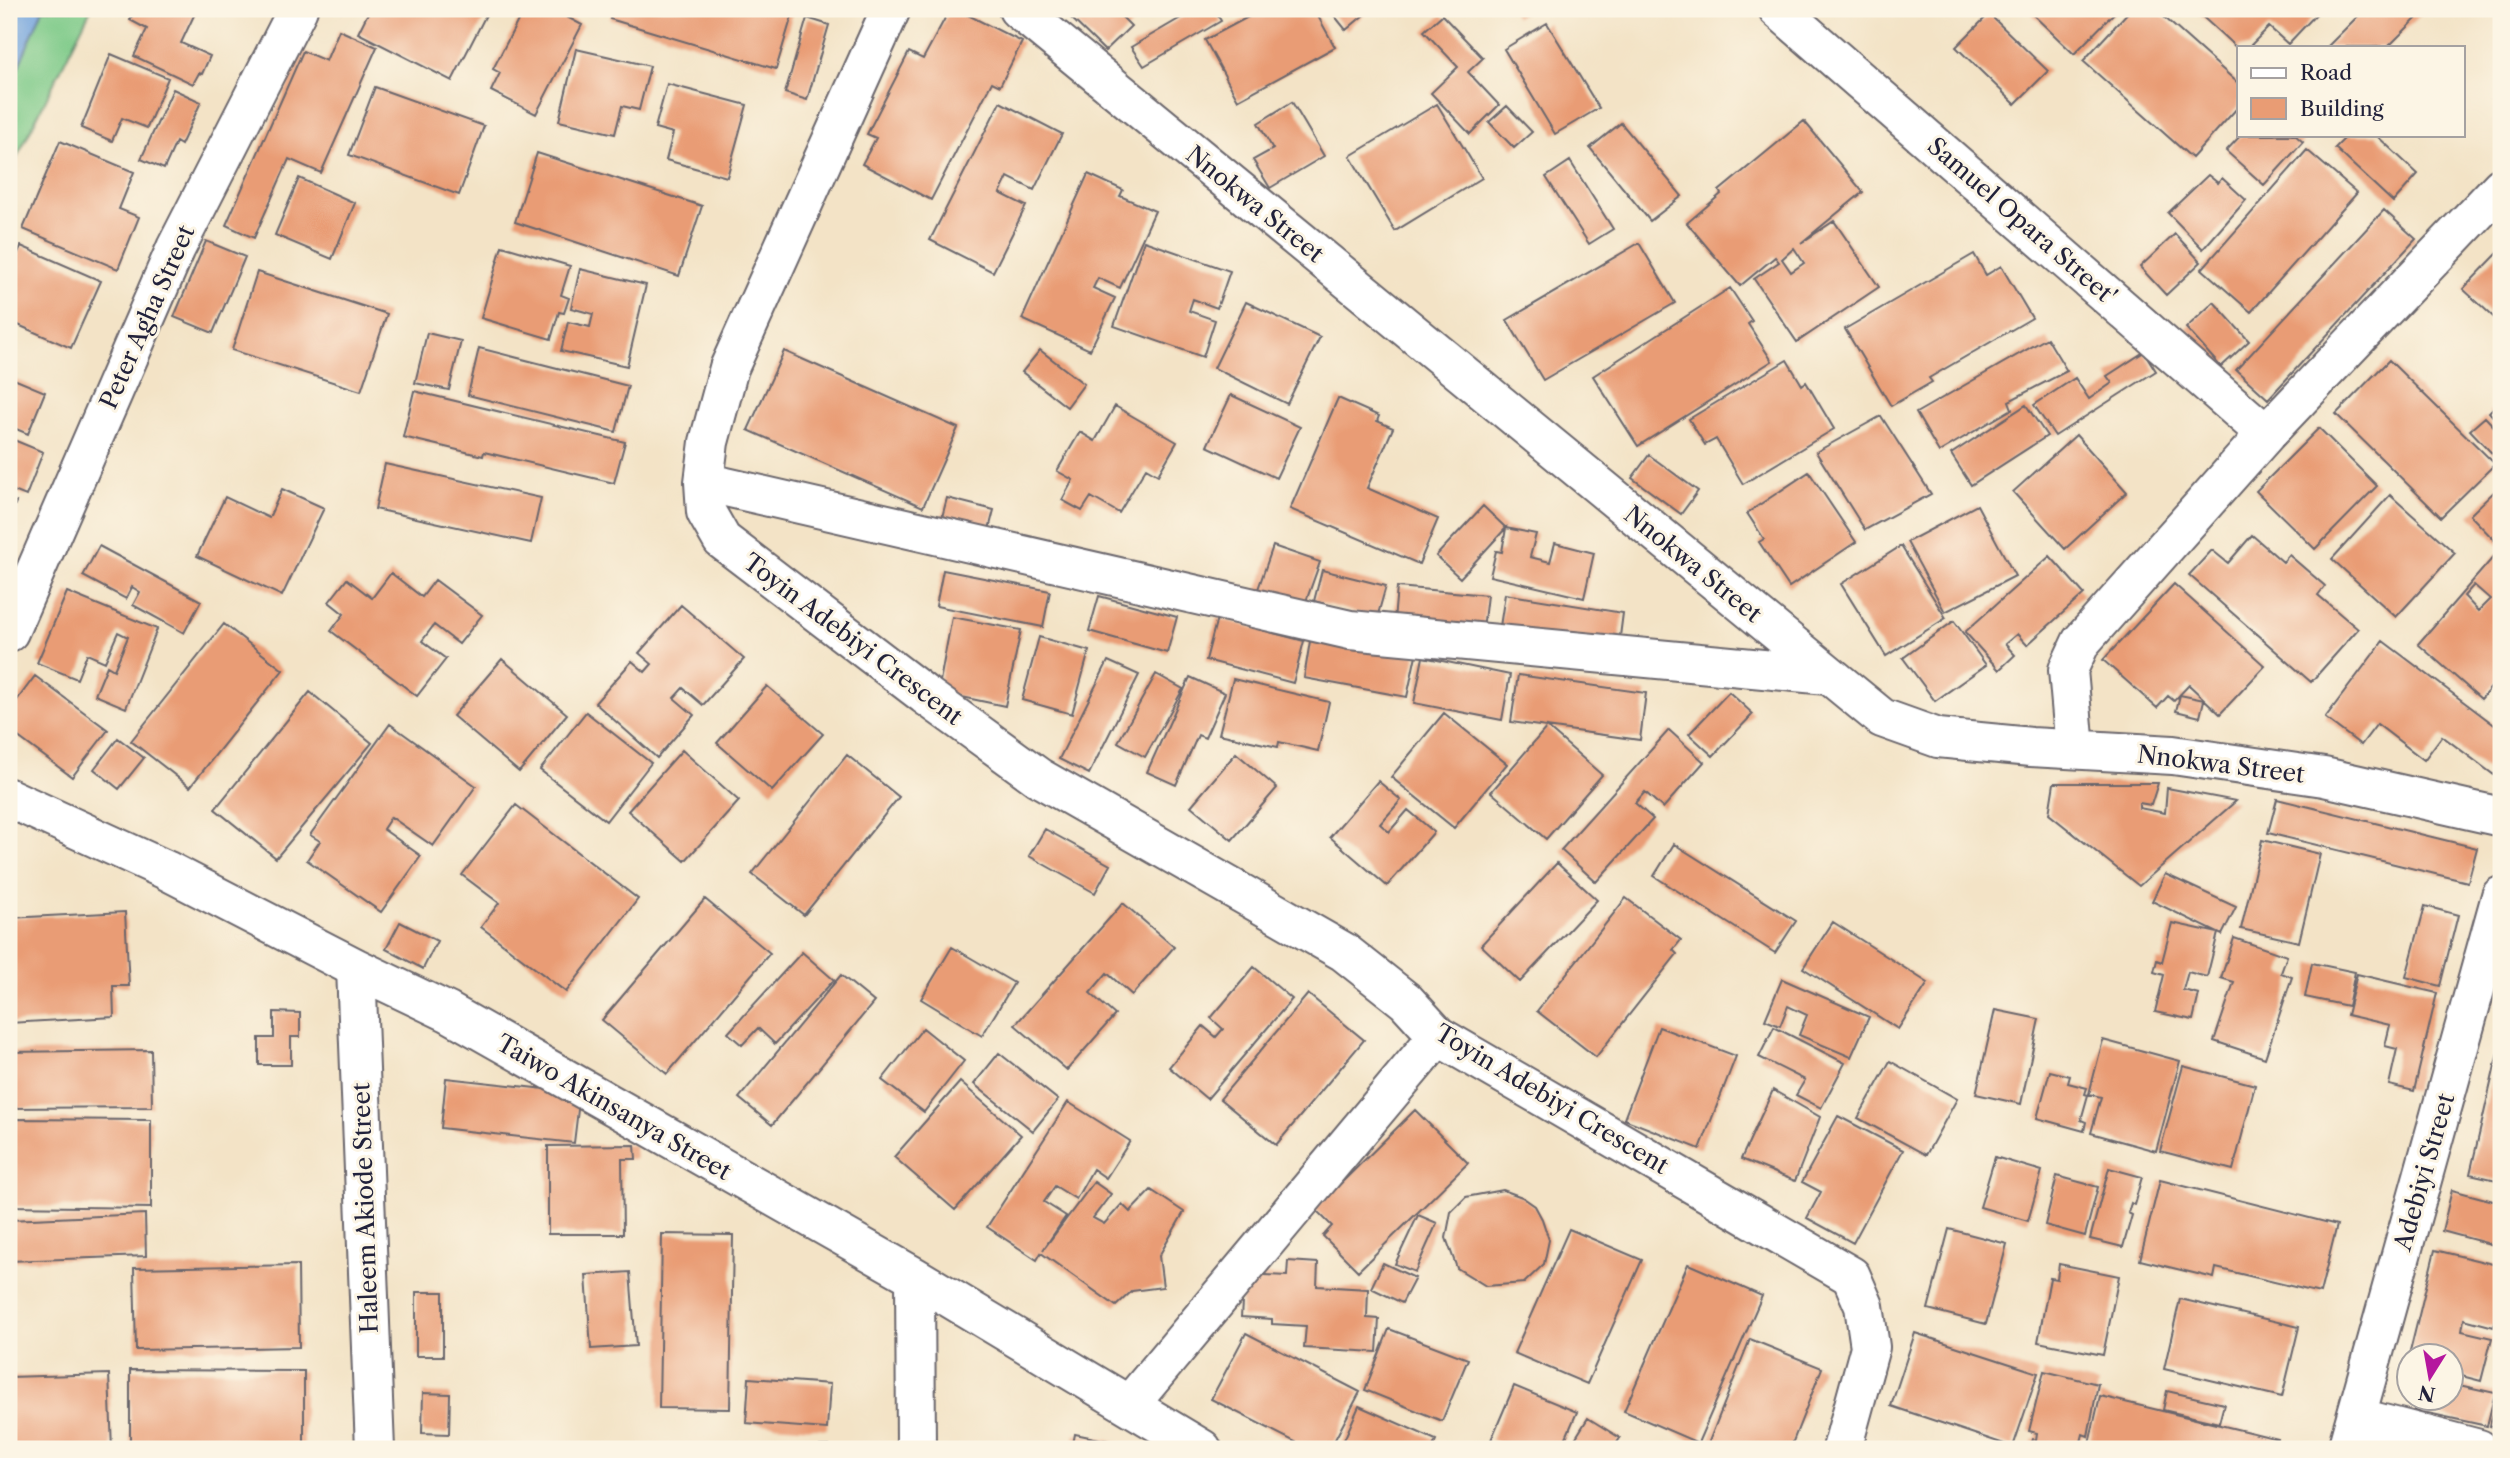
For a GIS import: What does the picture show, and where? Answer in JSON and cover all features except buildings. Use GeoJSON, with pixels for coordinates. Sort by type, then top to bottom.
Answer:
{"type":"FeatureCollection","features":[{"type":"Feature","properties":{"kind":"street","name":"Peter Agha Street"},"geometry":{"type":"LineString","coordinates":[[9,632],[176,248],[298,9]]}},
{"type":"Feature","properties":{"kind":"street","name":"Toyin Adebiyi Crescent"},"geometry":{"type":"LineString","coordinates":[[891,9],[729,368],[709,442],[704,482],[706,512],[722,540],[925,695],[1038,777],[1345,952],[1406,1002],[1438,1036],[1851,1276],[1864,1306],[1870,1347],[1842,1449]]}},
{"type":"Feature","properties":{"kind":"street","name":"Nnokwa Street"},"geometry":{"type":"LineString","coordinates":[[1018,9],[1882,718],[1938,738],[2173,755],[2324,777],[2501,817]]}},
{"type":"Feature","properties":{"kind":"street","name":"Samuel Opara Street'"},"geometry":{"type":"LineString","coordinates":[[1779,9],[2266,434]]}},
{"type":"Feature","properties":{"kind":"street"},"geometry":{"type":"LineString","coordinates":[[2075,749],[2068,670],[2081,642],[2266,434],[2501,187]]}},
{"type":"Feature","properties":{"kind":"street"},"geometry":{"type":"LineString","coordinates":[[704,482],[1350,630],[1828,675]]}},
{"type":"Feature","properties":{"kind":"street","name":"Taiwo Akinsanya Street"},"geometry":{"type":"LineString","coordinates":[[9,798],[166,870],[460,1019],[915,1277],[1202,1449]]}},
{"type":"Feature","properties":{"kind":"street","name":"Adebiyi Street"},"geometry":{"type":"LineString","coordinates":[[2351,1433],[2501,896]]}},
{"type":"Feature","properties":{"kind":"street","name":"Haleem Akiode Street"},"geometry":{"type":"LineString","coordinates":[[356,968],[375,1449]]}},
{"type":"Feature","properties":{"kind":"street"},"geometry":{"type":"LineString","coordinates":[[1130,1405],[1438,1036]]}},
{"type":"Feature","properties":{"kind":"street"},"geometry":{"type":"LineString","coordinates":[[915,1277],[916,1449]]}},
{"type":"Feature","properties":{"kind":"street"},"geometry":{"type":"LineString","coordinates":[[2351,1433],[2479,1449]]}},
{"type":"Feature","properties":{"kind":"green space"},"geometry":{"type":"Polygon","coordinates":[[[43,9],[91,9],[9,173],[9,89],[43,9]]]}},
{"type":"Feature","properties":{"kind":"water"},"geometry":{"type":"Polygon","coordinates":[[[9,9],[43,9],[9,89],[9,9]]]}}]}
